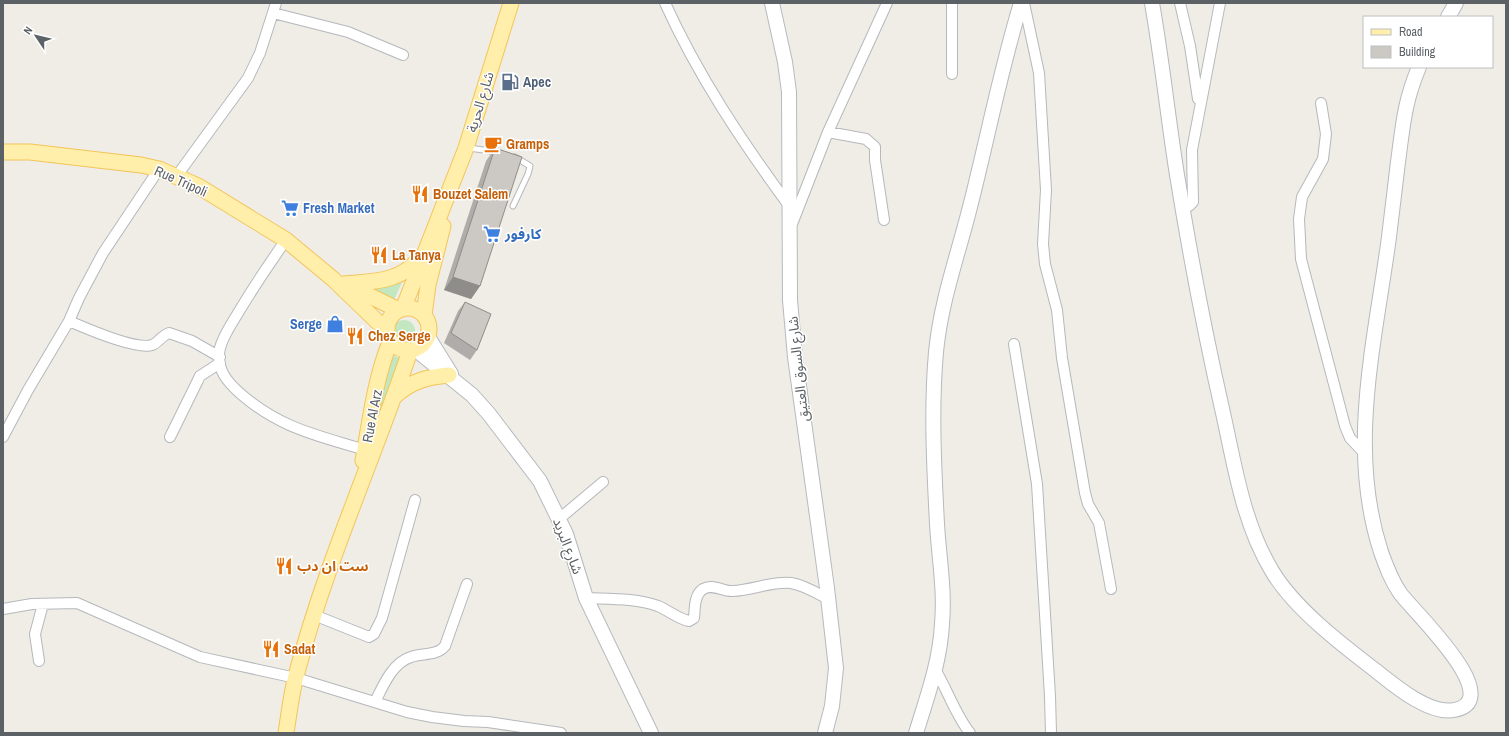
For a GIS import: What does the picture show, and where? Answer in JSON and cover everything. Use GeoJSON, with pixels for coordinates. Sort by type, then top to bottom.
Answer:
{"type":"FeatureCollection","features":[{"type":"Feature","properties":{"kind":"main road","name":"شارع الحرية"},"geometry":{"type":"LineString","coordinates":[[447,199],[466,148],[511,3]]}},
{"type":"Feature","properties":{"kind":"main road","name":"Rue Tripoli"},"geometry":{"type":"LineString","coordinates":[[3,152],[30,152],[99,159],[159,169],[198,186],[286,240],[338,282],[389,336]]}},
{"type":"Feature","properties":{"kind":"main road"},"geometry":{"type":"LineString","coordinates":[[447,199],[443,223],[428,285],[424,315],[428,324],[428,337],[423,345],[412,350],[399,349],[389,336],[388,321],[401,310],[422,256],[447,199]]}},
{"type":"Feature","properties":{"kind":"main road"},"geometry":{"type":"LineString","coordinates":[[338,282],[392,278],[411,269],[422,256]]}},
{"type":"Feature","properties":{"kind":"main road","name":"Rue Tripoli"},"geometry":{"type":"LineString","coordinates":[[338,282],[401,310]]}},
{"type":"Feature","properties":{"kind":"main road"},"geometry":{"type":"LineString","coordinates":[[401,310],[416,310],[424,315]]}},
{"type":"Feature","properties":{"kind":"main road","name":"Rue Al Arz"},"geometry":{"type":"LineString","coordinates":[[358,492],[371,415],[389,336]]}},
{"type":"Feature","properties":{"kind":"main road","name":"Rue Al Arz"},"geometry":{"type":"LineString","coordinates":[[286,733],[296,678],[314,615],[340,536],[412,350]]}},
{"type":"Feature","properties":{"kind":"main road"},"geometry":{"type":"LineString","coordinates":[[394,396],[410,384],[432,376],[451,377]]}},
{"type":"Feature","properties":{"kind":"street"},"geometry":{"type":"LineString","coordinates":[[176,177],[248,78],[260,53],[276,3]]}},
{"type":"Feature","properties":{"kind":"street"},"geometry":{"type":"LineString","coordinates":[[665,3],[680,36],[732,126],[790,208]]}},
{"type":"Feature","properties":{"kind":"street","name":"شارع السوق العتيق"},"geometry":{"type":"LineString","coordinates":[[772,3],[785,62],[789,92],[790,300],[795,357],[836,668],[832,706],[825,733]]}},
{"type":"Feature","properties":{"kind":"street"},"geometry":{"type":"LineString","coordinates":[[790,228],[828,132],[886,3]]}},
{"type":"Feature","properties":{"kind":"street"},"geometry":{"type":"LineString","coordinates":[[952,3],[952,74]]}},
{"type":"Feature","properties":{"kind":"street"},"geometry":{"type":"LineString","coordinates":[[1023,3],[1039,73],[1046,190],[1043,244],[1045,264],[1058,310],[1062,358],[1085,493],[1088,504],[1099,523],[1111,589]]}},
{"type":"Feature","properties":{"kind":"street"},"geometry":{"type":"LineString","coordinates":[[916,733],[936,671],[942,626],[943,596],[937,524],[934,449],[936,351],[941,316],[951,272],[966,222],[1009,43],[1023,3]]}},
{"type":"Feature","properties":{"kind":"street"},"geometry":{"type":"LineString","coordinates":[[1152,3],[1201,315],[1238,484],[1247,517],[1268,564],[1289,595],[1346,647],[1388,681],[1426,706],[1442,710],[1457,710],[1464,707],[1470,699],[1471,685],[1457,660],[1410,606],[1393,582],[1379,546],[1370,510],[1365,454],[1368,373],[1386,260],[1403,118],[1409,91],[1419,68]]}},
{"type":"Feature","properties":{"kind":"street"},"geometry":{"type":"LineString","coordinates":[[1180,3],[1190,46],[1199,104]]}},
{"type":"Feature","properties":{"kind":"street"},"geometry":{"type":"LineString","coordinates":[[1183,206],[1188,206],[1193,202],[1192,150],[1199,104],[1217,25],[1220,3]]}},
{"type":"Feature","properties":{"kind":"street"},"geometry":{"type":"LineString","coordinates":[[1449,16],[1456,3]]}},
{"type":"Feature","properties":{"kind":"street"},"geometry":{"type":"LineString","coordinates":[[273,13],[348,32],[403,54]]}},
{"type":"Feature","properties":{"kind":"street"},"geometry":{"type":"LineString","coordinates":[[1321,103],[1326,134],[1323,159],[1302,197],[1299,219],[1301,259],[1345,426],[1350,438],[1365,454]]}},
{"type":"Feature","properties":{"kind":"street"},"geometry":{"type":"LineString","coordinates":[[828,132],[866,139],[875,147],[875,160],[884,220]]}},
{"type":"Feature","properties":{"kind":"street"},"geometry":{"type":"LineString","coordinates":[[3,438],[28,390],[69,321],[79,298],[103,253],[159,169]]}},
{"type":"Feature","properties":{"kind":"street"},"geometry":{"type":"LineString","coordinates":[[286,240],[261,274],[225,336],[220,350],[223,375],[229,384],[260,411],[287,425],[312,435],[365,450]]}},
{"type":"Feature","properties":{"kind":"street"},"geometry":{"type":"LineString","coordinates":[[69,321],[92,331],[136,345],[150,346],[160,337],[169,333],[192,341],[220,360]]}},
{"type":"Feature","properties":{"kind":"street","name":"شارع البريد"},"geometry":{"type":"LineString","coordinates":[[428,337],[448,367],[451,377]]}},
{"type":"Feature","properties":{"kind":"street"},"geometry":{"type":"LineString","coordinates":[[1014,344],[1037,484],[1051,733]]}},
{"type":"Feature","properties":{"kind":"street","name":"شارع البريد"},"geometry":{"type":"LineString","coordinates":[[412,350],[451,377],[472,395],[489,414],[540,481],[566,534],[586,598],[651,733]]}},
{"type":"Feature","properties":{"kind":"street"},"geometry":{"type":"LineString","coordinates":[[170,437],[200,376],[220,360]]}},
{"type":"Feature","properties":{"kind":"street"},"geometry":{"type":"LineString","coordinates":[[559,519],[603,482]]}},
{"type":"Feature","properties":{"kind":"street"},"geometry":{"type":"LineString","coordinates":[[314,615],[369,637],[374,634],[382,618],[415,500]]}},
{"type":"Feature","properties":{"kind":"street"},"geometry":{"type":"LineString","coordinates":[[375,702],[391,673],[399,663],[409,657],[422,653],[437,653],[445,646],[467,584]]}},
{"type":"Feature","properties":{"kind":"street"},"geometry":{"type":"LineString","coordinates":[[586,598],[624,599],[648,603],[659,606],[689,621],[694,618],[697,597],[700,592],[714,587],[732,591],[770,585],[792,584],[828,599]]}},
{"type":"Feature","properties":{"kind":"street"},"geometry":{"type":"LineString","coordinates":[[3,609],[43,604],[72,603],[84,605],[200,657],[296,678],[375,702],[432,717],[464,722],[488,722],[561,733]]}},
{"type":"Feature","properties":{"kind":"street"},"geometry":{"type":"LineString","coordinates":[[39,661],[35,634],[43,604]]}},
{"type":"Feature","properties":{"kind":"street"},"geometry":{"type":"LineString","coordinates":[[936,671],[946,688],[955,709],[970,733]]}},
{"type":"Feature","properties":{"kind":"lane"},"geometry":{"type":"LineString","coordinates":[[466,148],[502,153]]}},
{"type":"Feature","properties":{"kind":"lane"},"geometry":{"type":"LineString","coordinates":[[509,154],[523,160],[530,166],[528,174],[513,206]]}},
{"type":"Feature","properties":{"kind":"green space"},"geometry":{"type":"Polygon","coordinates":[[[402,282],[394,300],[356,289],[402,282]]]}},
{"type":"Feature","properties":{"kind":"green space"},"geometry":{"type":"Polygon","coordinates":[[[404,320],[412,323],[415,331],[412,339],[404,342],[396,339],[393,331],[396,323],[404,320]]]}},
{"type":"Feature","properties":{"kind":"green space"},"geometry":{"type":"Polygon","coordinates":[[[391,355],[403,359],[369,451],[391,355]]]}},
{"type":"Feature","properties":{"kind":"building"},"geometry":{"type":"Polygon","coordinates":[[[495,148],[522,157],[480,286],[453,277],[495,148]]]}},
{"type":"Feature","properties":{"kind":"building"},"geometry":{"type":"Polygon","coordinates":[[[465,302],[491,314],[477,350],[451,333],[465,302]]]}},
{"type":"Feature","properties":{"kind":"place","name":"Apec"},"geometry":{"type":"Point","coordinates":[510,82]}},
{"type":"Feature","properties":{"kind":"place","name":"Gramps"},"geometry":{"type":"Point","coordinates":[493,144]}},
{"type":"Feature","properties":{"kind":"place","name":"Bouzet Salem"},"geometry":{"type":"Point","coordinates":[420,194]}},
{"type":"Feature","properties":{"kind":"place","name":"Fresh Market"},"geometry":{"type":"Point","coordinates":[290,208]}},
{"type":"Feature","properties":{"kind":"place","name":"كارفور"},"geometry":{"type":"Point","coordinates":[492,234]}},
{"type":"Feature","properties":{"kind":"place","name":"La Tanya"},"geometry":{"type":"Point","coordinates":[379,255]}},
{"type":"Feature","properties":{"kind":"place","name":"Serge"},"geometry":{"type":"Point","coordinates":[335,324]}},
{"type":"Feature","properties":{"kind":"place","name":"Chez Serge"},"geometry":{"type":"Point","coordinates":[355,336]}},
{"type":"Feature","properties":{"kind":"place","name":"ست ان دب"},"geometry":{"type":"Point","coordinates":[284,566]}},
{"type":"Feature","properties":{"kind":"place","name":"Sadat"},"geometry":{"type":"Point","coordinates":[271,649]}}]}
